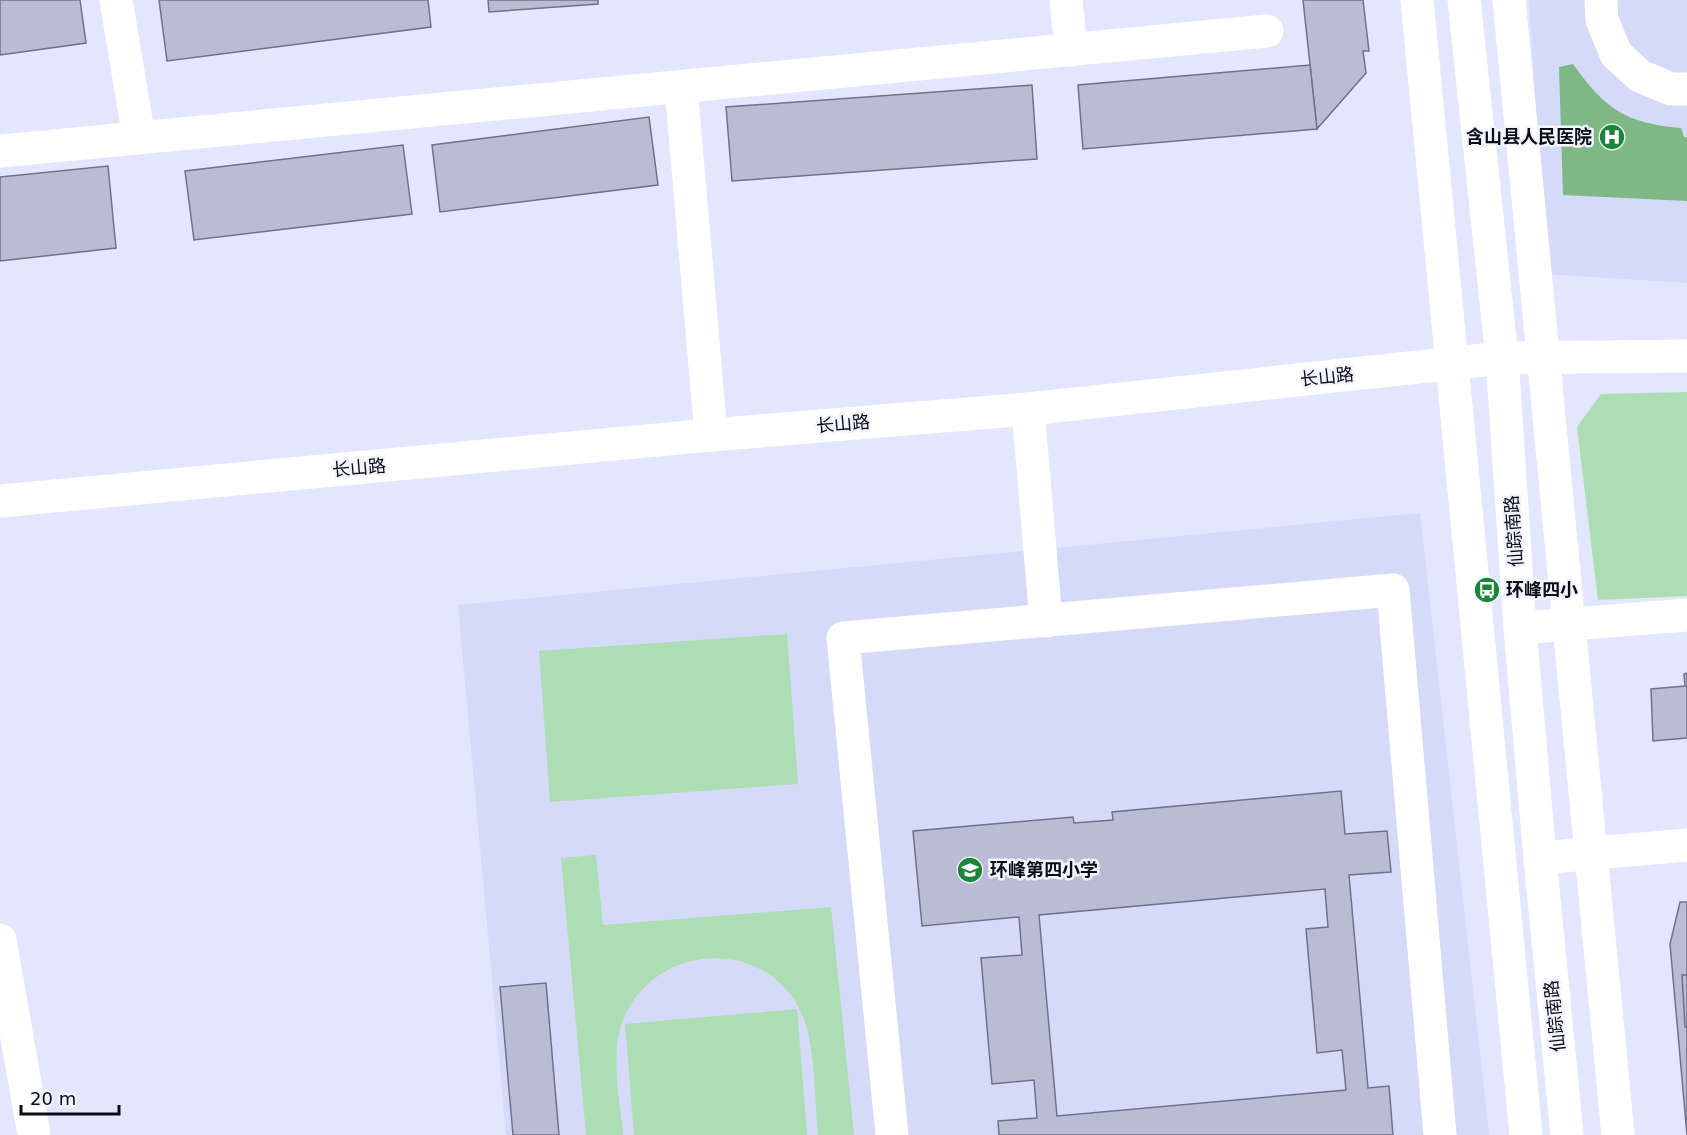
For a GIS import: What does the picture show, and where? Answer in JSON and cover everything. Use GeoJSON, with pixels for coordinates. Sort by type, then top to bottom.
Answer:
{"type":"FeatureCollection","features":[{"type":"Feature","properties":{"kind":"street"},"geometry":{"type":"LineString","coordinates":[[116,0],[139,138]]}},
{"type":"Feature","properties":{"kind":"street"},"geometry":{"type":"LineString","coordinates":[[1066,0],[1071,50]]}},
{"type":"Feature","properties":{"kind":"street"},"geometry":{"type":"LineString","coordinates":[[1417,0],[1526,1135]]}},
{"type":"Feature","properties":{"kind":"street","name":"仙踪南路"},"geometry":{"type":"LineString","coordinates":[[1464,0],[1502,358],[1520,627],[1567,1135]]}},
{"type":"Feature","properties":{"kind":"street"},"geometry":{"type":"LineString","coordinates":[[1509,0],[1618,1135]]}},
{"type":"Feature","properties":{"kind":"street"},"geometry":{"type":"LineString","coordinates":[[1601,0],[1602,20],[1616,54],[1640,76],[1671,89],[1687,89]]}},
{"type":"Feature","properties":{"kind":"street"},"geometry":{"type":"LineString","coordinates":[[0,151],[1267,31]]}},
{"type":"Feature","properties":{"kind":"street"},"geometry":{"type":"LineString","coordinates":[[681,87],[711,435]]}},
{"type":"Feature","properties":{"kind":"street","name":"长山路"},"geometry":{"type":"LineString","coordinates":[[0,501],[711,435],[1028,409],[1502,358],[1687,356]]}},
{"type":"Feature","properties":{"kind":"street"},"geometry":{"type":"LineString","coordinates":[[1028,409],[1046,621]]}},
{"type":"Feature","properties":{"kind":"street"},"geometry":{"type":"LineString","coordinates":[[892,1135],[843,638],[1393,590],[1440,1135]]}},
{"type":"Feature","properties":{"kind":"street"},"geometry":{"type":"LineString","coordinates":[[1520,627],[1687,615]]}},
{"type":"Feature","properties":{"kind":"street"},"geometry":{"type":"LineString","coordinates":[[1540,858],[1687,845]]}},
{"type":"Feature","properties":{"kind":"street"},"geometry":{"type":"LineString","coordinates":[[0,940],[34,1135]]}},
{"type":"Feature","properties":{"kind":"shaded area","name":"含山县人民医院"},"geometry":{"type":"Polygon","coordinates":[[[1529,0],[1687,0],[1687,283],[1546,274],[1529,0]]]}},
{"type":"Feature","properties":{"kind":"shaded area","name":"环峰第四小学"},"geometry":{"type":"Polygon","coordinates":[[[1420,513],[1489,1135],[506,1135],[458,605],[1420,513]]]}},
{"type":"Feature","properties":{"kind":"green space"},"geometry":{"type":"Polygon","coordinates":[[[1573,64],[1606,103],[1618,111],[1645,122],[1681,128],[1684,137],[1687,137],[1687,201],[1563,195],[1559,67],[1573,64]]]}},
{"type":"Feature","properties":{"kind":"green space"},"geometry":{"type":"Polygon","coordinates":[[[1687,392],[1687,596],[1598,600],[1577,427],[1601,394],[1687,392]]]}},
{"type":"Feature","properties":{"kind":"green space"},"geometry":{"type":"Polygon","coordinates":[[[787,634],[798,784],[550,802],[539,651],[787,634]]]}},
{"type":"Feature","properties":{"kind":"green space"},"geometry":{"type":"Polygon","coordinates":[[[596,855],[603,925],[831,907],[854,1135],[818,1135],[813,1062],[808,1034],[805,1022],[790,995],[770,975],[745,963],[718,958],[691,961],[666,971],[643,988],[626,1013],[618,1042],[616,1057],[623,1135],[586,1135],[561,858],[596,855]]]}},
{"type":"Feature","properties":{"kind":"green space"},"geometry":{"type":"Polygon","coordinates":[[[797,1009],[807,1135],[634,1135],[625,1024],[797,1009]]]}},
{"type":"Feature","properties":{"kind":"building"},"geometry":{"type":"Polygon","coordinates":[[[0,0],[80,0],[86,43],[0,55],[0,0]]]}},
{"type":"Feature","properties":{"kind":"building"},"geometry":{"type":"Polygon","coordinates":[[[159,0],[428,0],[431,27],[167,61],[159,0]]]}},
{"type":"Feature","properties":{"kind":"building"},"geometry":{"type":"Polygon","coordinates":[[[488,0],[598,0],[598,4],[489,12],[488,0]]]}},
{"type":"Feature","properties":{"kind":"building"},"geometry":{"type":"Polygon","coordinates":[[[1303,0],[1363,0],[1369,51],[1363,51],[1366,73],[1317,129],[1303,0]]]}},
{"type":"Feature","properties":{"kind":"building"},"geometry":{"type":"Polygon","coordinates":[[[1310,65],[1317,129],[1083,149],[1078,85],[1310,65]]]}},
{"type":"Feature","properties":{"kind":"building"},"geometry":{"type":"Polygon","coordinates":[[[1032,85],[1037,159],[732,181],[726,107],[1032,85]]]}},
{"type":"Feature","properties":{"kind":"building"},"geometry":{"type":"Polygon","coordinates":[[[649,117],[658,185],[440,212],[432,145],[649,117]]]}},
{"type":"Feature","properties":{"kind":"building"},"geometry":{"type":"Polygon","coordinates":[[[403,145],[412,214],[194,240],[185,171],[403,145]]]}},
{"type":"Feature","properties":{"kind":"building"},"geometry":{"type":"Polygon","coordinates":[[[108,166],[116,248],[0,261],[0,177],[108,166]]]}},
{"type":"Feature","properties":{"kind":"building"},"geometry":{"type":"Polygon","coordinates":[[[1687,673],[1687,738],[1653,741],[1651,689],[1685,686],[1684,674],[1687,673]]]}},
{"type":"Feature","properties":{"kind":"building"},"geometry":{"type":"Polygon","coordinates":[[[1341,791],[1345,834],[1387,831],[1391,872],[1349,875],[1368,1088],[1389,1086],[1393,1135],[999,1135],[998,1121],[1037,1118],[1034,1080],[992,1084],[981,958],[1022,955],[1019,917],[922,926],[913,831],[1073,817],[1074,823],[1113,820],[1112,812],[1341,791]],[[1325,889],[1039,915],[1057,1116],[1346,1090],[1342,1050],[1317,1053],[1306,929],[1328,927],[1325,889]]]}},
{"type":"Feature","properties":{"kind":"building"},"geometry":{"type":"Polygon","coordinates":[[[1680,902],[1687,902],[1687,1135],[1670,944],[1680,902]]]}},
{"type":"Feature","properties":{"kind":"building"},"geometry":{"type":"Polygon","coordinates":[[[1682,975],[1687,975],[1687,1027],[1685,1027],[1682,975]]]}},
{"type":"Feature","properties":{"kind":"building"},"geometry":{"type":"Polygon","coordinates":[[[546,983],[559,1135],[513,1135],[500,987],[546,983]]]}},
{"type":"Feature","properties":{"kind":"place","name":"含山县人民医院"},"geometry":{"type":"Point","coordinates":[1612,137]}},
{"type":"Feature","properties":{"kind":"place","name":"环峰四小"},"geometry":{"type":"Point","coordinates":[1487,590]}},
{"type":"Feature","properties":{"kind":"place","name":"环峰第四小学"},"geometry":{"type":"Point","coordinates":[970,870]}}]}
